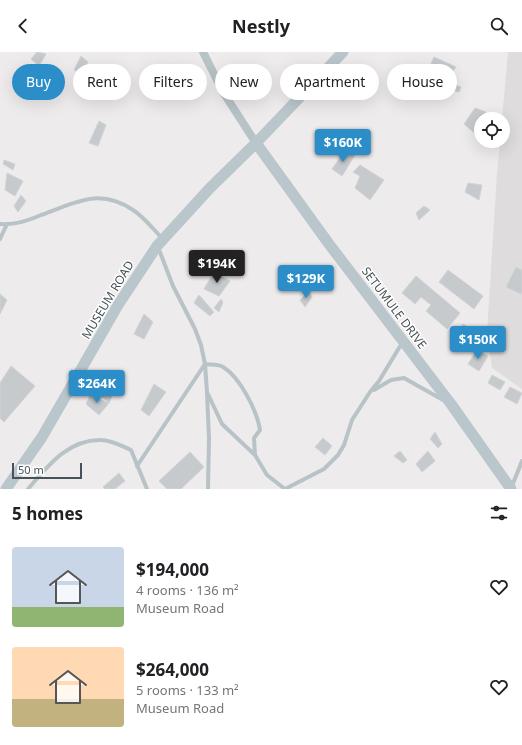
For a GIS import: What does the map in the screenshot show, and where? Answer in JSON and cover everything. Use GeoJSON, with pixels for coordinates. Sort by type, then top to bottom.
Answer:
{"type":"FeatureCollection","features":[{"type":"Feature","properties":{"kind":"street"},"geometry":{"type":"LineString","coordinates":[[203,52],[224,92],[256,143]]}},
{"type":"Feature","properties":{"kind":"street","name":"MUSEUM ROAD"},"geometry":{"type":"LineString","coordinates":[[5,487],[42,437],[118,304],[160,243],[210,188],[256,143],[343,52]]}},
{"type":"Feature","properties":{"kind":"street","name":"SETUMULE DRIVE"},"geometry":{"type":"LineString","coordinates":[[256,143],[329,244],[404,340],[511,489]]}},
{"type":"Feature","properties":{"kind":"lane"},"geometry":{"type":"LineString","coordinates":[[0,224],[20,223],[82,200],[100,198],[119,203],[134,211],[160,243],[173,286],[202,345],[205,364],[209,439],[208,489]]}},
{"type":"Feature","properties":{"kind":"lane"},"geometry":{"type":"LineString","coordinates":[[0,239],[7,224]]}},
{"type":"Feature","properties":{"kind":"lane"},"geometry":{"type":"LineString","coordinates":[[207,392],[222,424],[255,455],[267,475],[285,489],[324,469],[330,463],[344,445],[352,420],[379,381],[404,340]]}},
{"type":"Feature","properties":{"kind":"lane"},"geometry":{"type":"LineString","coordinates":[[205,364],[223,366],[239,382],[259,419],[260,430],[254,438],[255,455]]}},
{"type":"Feature","properties":{"kind":"lane"},"geometry":{"type":"LineString","coordinates":[[136,466],[205,364]]}},
{"type":"Feature","properties":{"kind":"lane"},"geometry":{"type":"LineString","coordinates":[[370,392],[391,380],[404,378],[451,404]]}},
{"type":"Feature","properties":{"kind":"lane"},"geometry":{"type":"LineString","coordinates":[[28,489],[53,460],[68,449],[83,443],[101,440],[117,444],[130,450],[147,489]]}},
{"type":"Feature","properties":{"kind":"lane"},"geometry":{"type":"LineString","coordinates":[[511,489],[522,461]]}},
{"type":"Feature","properties":{"kind":"shaded area"},"geometry":{"type":"Polygon","coordinates":[[[508,52],[522,52],[522,389],[492,368],[487,333],[499,148],[510,148],[510,112],[503,112],[508,52]]]}},
{"type":"Feature","properties":{"kind":"building"},"geometry":{"type":"Polygon","coordinates":[[[37,52],[46,54],[40,64],[37,64],[31,59],[37,52]]]}},
{"type":"Feature","properties":{"kind":"building"},"geometry":{"type":"Polygon","coordinates":[[[81,56],[88,62],[87,64],[77,64],[81,56]]]}},
{"type":"Feature","properties":{"kind":"building"},"geometry":{"type":"Polygon","coordinates":[[[434,57],[449,64],[431,64],[434,57]]]}},
{"type":"Feature","properties":{"kind":"building"},"geometry":{"type":"Polygon","coordinates":[[[457,85],[461,87],[459,92],[457,91],[457,85]]]}},
{"type":"Feature","properties":{"kind":"building"},"geometry":{"type":"Polygon","coordinates":[[[475,108],[486,112],[474,112],[474,133],[464,124],[475,108]]]}},
{"type":"Feature","properties":{"kind":"building"},"geometry":{"type":"Polygon","coordinates":[[[99,121],[106,125],[98,146],[89,143],[99,121]]]}},
{"type":"Feature","properties":{"kind":"building"},"geometry":{"type":"Polygon","coordinates":[[[345,151],[355,155],[342,176],[332,169],[345,151]]]}},
{"type":"Feature","properties":{"kind":"building"},"geometry":{"type":"Polygon","coordinates":[[[4,160],[15,164],[13,170],[3,164],[4,160]]]}},
{"type":"Feature","properties":{"kind":"building"},"geometry":{"type":"Polygon","coordinates":[[[360,165],[384,180],[370,200],[355,188],[360,176],[353,172],[360,165]]]}},
{"type":"Feature","properties":{"kind":"building"},"geometry":{"type":"Polygon","coordinates":[[[7,173],[23,181],[15,196],[5,190],[7,173]]]}},
{"type":"Feature","properties":{"kind":"building"},"geometry":{"type":"Polygon","coordinates":[[[468,183],[482,185],[479,200],[465,192],[468,183]]]}},
{"type":"Feature","properties":{"kind":"building"},"geometry":{"type":"Polygon","coordinates":[[[21,195],[26,201],[18,212],[14,206],[21,195]]]}},
{"type":"Feature","properties":{"kind":"building"},"geometry":{"type":"Polygon","coordinates":[[[424,206],[430,210],[419,220],[416,213],[424,206]]]}},
{"type":"Feature","properties":{"kind":"building"},"geometry":{"type":"Polygon","coordinates":[[[516,267],[522,270],[521,294],[506,287],[516,267]]]}},
{"type":"Feature","properties":{"kind":"building"},"geometry":{"type":"Polygon","coordinates":[[[448,270],[483,296],[474,309],[439,282],[448,270]]]}},
{"type":"Feature","properties":{"kind":"building"},"geometry":{"type":"Polygon","coordinates":[[[214,272],[230,281],[219,296],[204,289],[214,272]]]}},
{"type":"Feature","properties":{"kind":"building"},"geometry":{"type":"Polygon","coordinates":[[[416,276],[460,313],[447,329],[426,311],[431,305],[421,297],[415,304],[402,293],[416,276]]]}},
{"type":"Feature","properties":{"kind":"building"},"geometry":{"type":"Polygon","coordinates":[[[309,291],[312,297],[305,307],[300,300],[309,291]]]}},
{"type":"Feature","properties":{"kind":"building"},"geometry":{"type":"Polygon","coordinates":[[[0,294],[7,300],[0,314],[0,294]]]}},
{"type":"Feature","properties":{"kind":"building"},"geometry":{"type":"Polygon","coordinates":[[[199,295],[214,312],[210,316],[194,303],[199,295]]]}},
{"type":"Feature","properties":{"kind":"building"},"geometry":{"type":"Polygon","coordinates":[[[221,299],[223,302],[219,312],[214,308],[221,299]]]}},
{"type":"Feature","properties":{"kind":"building"},"geometry":{"type":"Polygon","coordinates":[[[144,314],[153,322],[144,339],[134,334],[144,314]]]}},
{"type":"Feature","properties":{"kind":"building"},"geometry":{"type":"Polygon","coordinates":[[[463,324],[476,332],[462,352],[450,343],[463,324]]]}},
{"type":"Feature","properties":{"kind":"building"},"geometry":{"type":"Polygon","coordinates":[[[477,350],[488,356],[479,371],[468,364],[477,350]]]}},
{"type":"Feature","properties":{"kind":"building"},"geometry":{"type":"Polygon","coordinates":[[[11,366],[35,386],[4,422],[0,418],[0,383],[11,366]]]}},
{"type":"Feature","properties":{"kind":"building"},"geometry":{"type":"Polygon","coordinates":[[[492,375],[505,382],[500,390],[488,383],[492,375]]]}},
{"type":"Feature","properties":{"kind":"building"},"geometry":{"type":"Polygon","coordinates":[[[104,378],[115,389],[109,403],[95,391],[104,378]]]}},
{"type":"Feature","properties":{"kind":"building"},"geometry":{"type":"Polygon","coordinates":[[[154,384],[166,392],[149,416],[141,410],[154,384]]]}},
{"type":"Feature","properties":{"kind":"building"},"geometry":{"type":"Polygon","coordinates":[[[510,387],[522,393],[517,404],[504,397],[510,387]]]}},
{"type":"Feature","properties":{"kind":"building"},"geometry":{"type":"Polygon","coordinates":[[[90,395],[109,403],[99,415],[86,404],[90,395]]]}},
{"type":"Feature","properties":{"kind":"building"},"geometry":{"type":"Polygon","coordinates":[[[435,432],[442,444],[438,448],[430,439],[435,432]]]}},
{"type":"Feature","properties":{"kind":"building"},"geometry":{"type":"Polygon","coordinates":[[[323,438],[332,446],[325,455],[315,447],[323,438]]]}},
{"type":"Feature","properties":{"kind":"building"},"geometry":{"type":"Polygon","coordinates":[[[400,451],[407,460],[403,463],[394,456],[400,451]]]}},
{"type":"Feature","properties":{"kind":"building"},"geometry":{"type":"Polygon","coordinates":[[[428,451],[435,461],[422,472],[416,464],[428,451]]]}},
{"type":"Feature","properties":{"kind":"building"},"geometry":{"type":"Polygon","coordinates":[[[190,452],[204,467],[181,489],[167,489],[159,481],[190,452]]]}},
{"type":"Feature","properties":{"kind":"building"},"geometry":{"type":"Polygon","coordinates":[[[119,473],[125,481],[115,489],[105,489],[103,487],[119,473]]]}}]}
